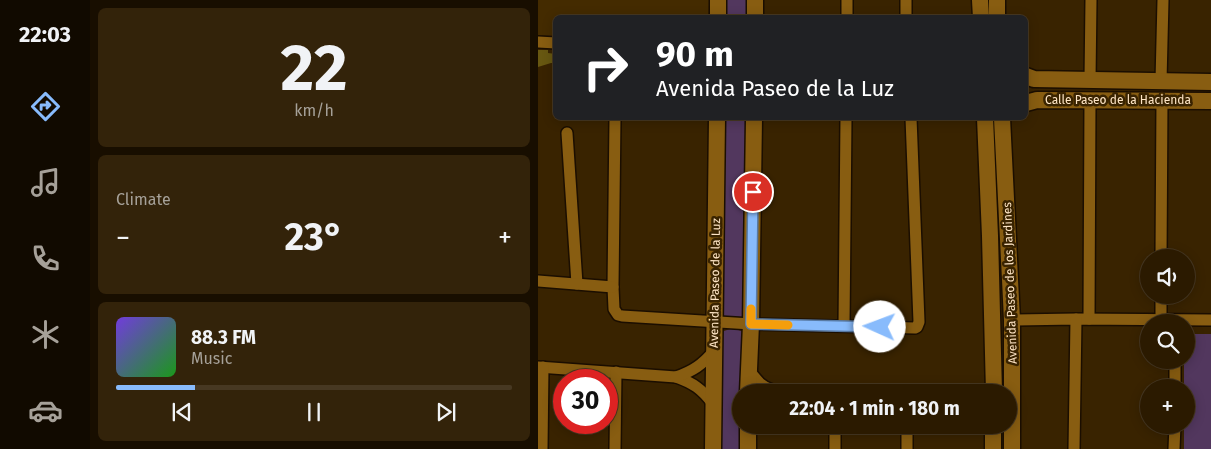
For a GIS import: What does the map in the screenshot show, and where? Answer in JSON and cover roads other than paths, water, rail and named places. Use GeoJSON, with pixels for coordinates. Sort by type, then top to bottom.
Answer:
{"type":"FeatureCollection","features":[{"type":"Feature","properties":{"kind":"street"},"geometry":{"type":"LineString","coordinates":[[718,0],[718,15]]}},
{"type":"Feature","properties":{"kind":"street"},"geometry":{"type":"LineString","coordinates":[[755,0],[755,15]]}},
{"type":"Feature","properties":{"kind":"street"},"geometry":{"type":"LineString","coordinates":[[846,15],[847,0]]}},
{"type":"Feature","properties":{"kind":"street"},"geometry":{"type":"LineString","coordinates":[[906,0],[906,15]]}},
{"type":"Feature","properties":{"kind":"street"},"geometry":{"type":"LineString","coordinates":[[980,0],[981,15]]}},
{"type":"Feature","properties":{"kind":"street"},"geometry":{"type":"LineString","coordinates":[[996,0],[997,15]]}},
{"type":"Feature","properties":{"kind":"street"},"geometry":{"type":"LineString","coordinates":[[1090,80],[1091,0]]}},
{"type":"Feature","properties":{"kind":"street"},"geometry":{"type":"LineString","coordinates":[[1161,81],[1163,0]]}},
{"type":"Feature","properties":{"kind":"street"},"geometry":{"type":"LineString","coordinates":[[538,42],[553,43]]}},
{"type":"Feature","properties":{"kind":"street"},"geometry":{"type":"LineString","coordinates":[[1030,78],[1028,94],[1031,102]]}},
{"type":"Feature","properties":{"kind":"street","name":"Calle Paseo de la Hacienda"},"geometry":{"type":"LineString","coordinates":[[1030,78],[1212,82]]}},
{"type":"Feature","properties":{"kind":"street"},"geometry":{"type":"LineString","coordinates":[[1162,249],[1170,101],[1178,81]]}},
{"type":"Feature","properties":{"kind":"street"},"geometry":{"type":"LineString","coordinates":[[1089,319],[1090,100]]}},
{"type":"Feature","properties":{"kind":"street","name":"Calle Paseo de la Hacienda"},"geometry":{"type":"LineString","coordinates":[[1031,102],[1090,100],[1212,101]]}},
{"type":"Feature","properties":{"kind":"street"},"geometry":{"type":"LineString","coordinates":[[615,120],[613,287],[614,308],[618,315],[751,324],[915,328],[919,322],[911,120]]}},
{"type":"Feature","properties":{"kind":"street","name":"Avenida Paseo de la Luz"},"geometry":{"type":"LineString","coordinates":[[713,449],[717,120]]}},
{"type":"Feature","properties":{"kind":"street"},"geometry":{"type":"LineString","coordinates":[[748,384],[751,324],[754,120]]}},
{"type":"Feature","properties":{"kind":"street"},"geometry":{"type":"LineString","coordinates":[[844,326],[846,120]]}},
{"type":"Feature","properties":{"kind":"street","name":"Avenida Paseo de los Jardines"},"geometry":{"type":"LineString","coordinates":[[985,120],[990,236],[991,384]]}},
{"type":"Feature","properties":{"kind":"street","name":"Avenida Paseo de los Jardines"},"geometry":{"type":"LineString","coordinates":[[1005,121],[1012,320],[1012,384]]}},
{"type":"Feature","properties":{"kind":"street"},"geometry":{"type":"LineString","coordinates":[[566,133],[577,284]]}},
{"type":"Feature","properties":{"kind":"street"},"geometry":{"type":"LineString","coordinates":[[989,201],[1007,200]]}},
{"type":"Feature","properties":{"kind":"street"},"geometry":{"type":"LineString","coordinates":[[990,236],[1009,236]]}},
{"type":"Feature","properties":{"kind":"street"},"geometry":{"type":"LineString","coordinates":[[538,281],[613,287]]}},
{"type":"Feature","properties":{"kind":"street"},"geometry":{"type":"LineString","coordinates":[[1074,449],[1076,319]]}},
{"type":"Feature","properties":{"kind":"street"},"geometry":{"type":"LineString","coordinates":[[1012,320],[1140,319]]}},
{"type":"Feature","properties":{"kind":"street"},"geometry":{"type":"LineString","coordinates":[[1195,320],[1212,320]]}},
{"type":"Feature","properties":{"kind":"street"},"geometry":{"type":"LineString","coordinates":[[676,377],[687,374],[697,368],[714,351]]}},
{"type":"Feature","properties":{"kind":"street"},"geometry":{"type":"LineString","coordinates":[[542,449],[541,367],[571,369]]}},
{"type":"Feature","properties":{"kind":"street"},"geometry":{"type":"LineString","coordinates":[[748,369],[760,384]]}},
{"type":"Feature","properties":{"kind":"street"},"geometry":{"type":"LineString","coordinates":[[618,372],[676,377],[696,386],[706,394],[713,404]]}},
{"type":"Feature","properties":{"kind":"street"},"geometry":{"type":"LineString","coordinates":[[615,434],[615,449]]}},
{"type":"Feature","properties":{"kind":"street"},"geometry":{"type":"LineString","coordinates":[[748,434],[748,449]]}},
{"type":"Feature","properties":{"kind":"street"},"geometry":{"type":"LineString","coordinates":[[835,434],[835,449]]}},
{"type":"Feature","properties":{"kind":"street"},"geometry":{"type":"LineString","coordinates":[[907,449],[908,434]]}},
{"type":"Feature","properties":{"kind":"street"},"geometry":{"type":"LineString","coordinates":[[992,434],[993,449]]}},
{"type":"Feature","properties":{"kind":"street"},"geometry":{"type":"LineString","coordinates":[[1002,434],[1012,441]]}},
{"type":"Feature","properties":{"kind":"street"},"geometry":{"type":"LineString","coordinates":[[1174,449],[1175,434]]}}]}
